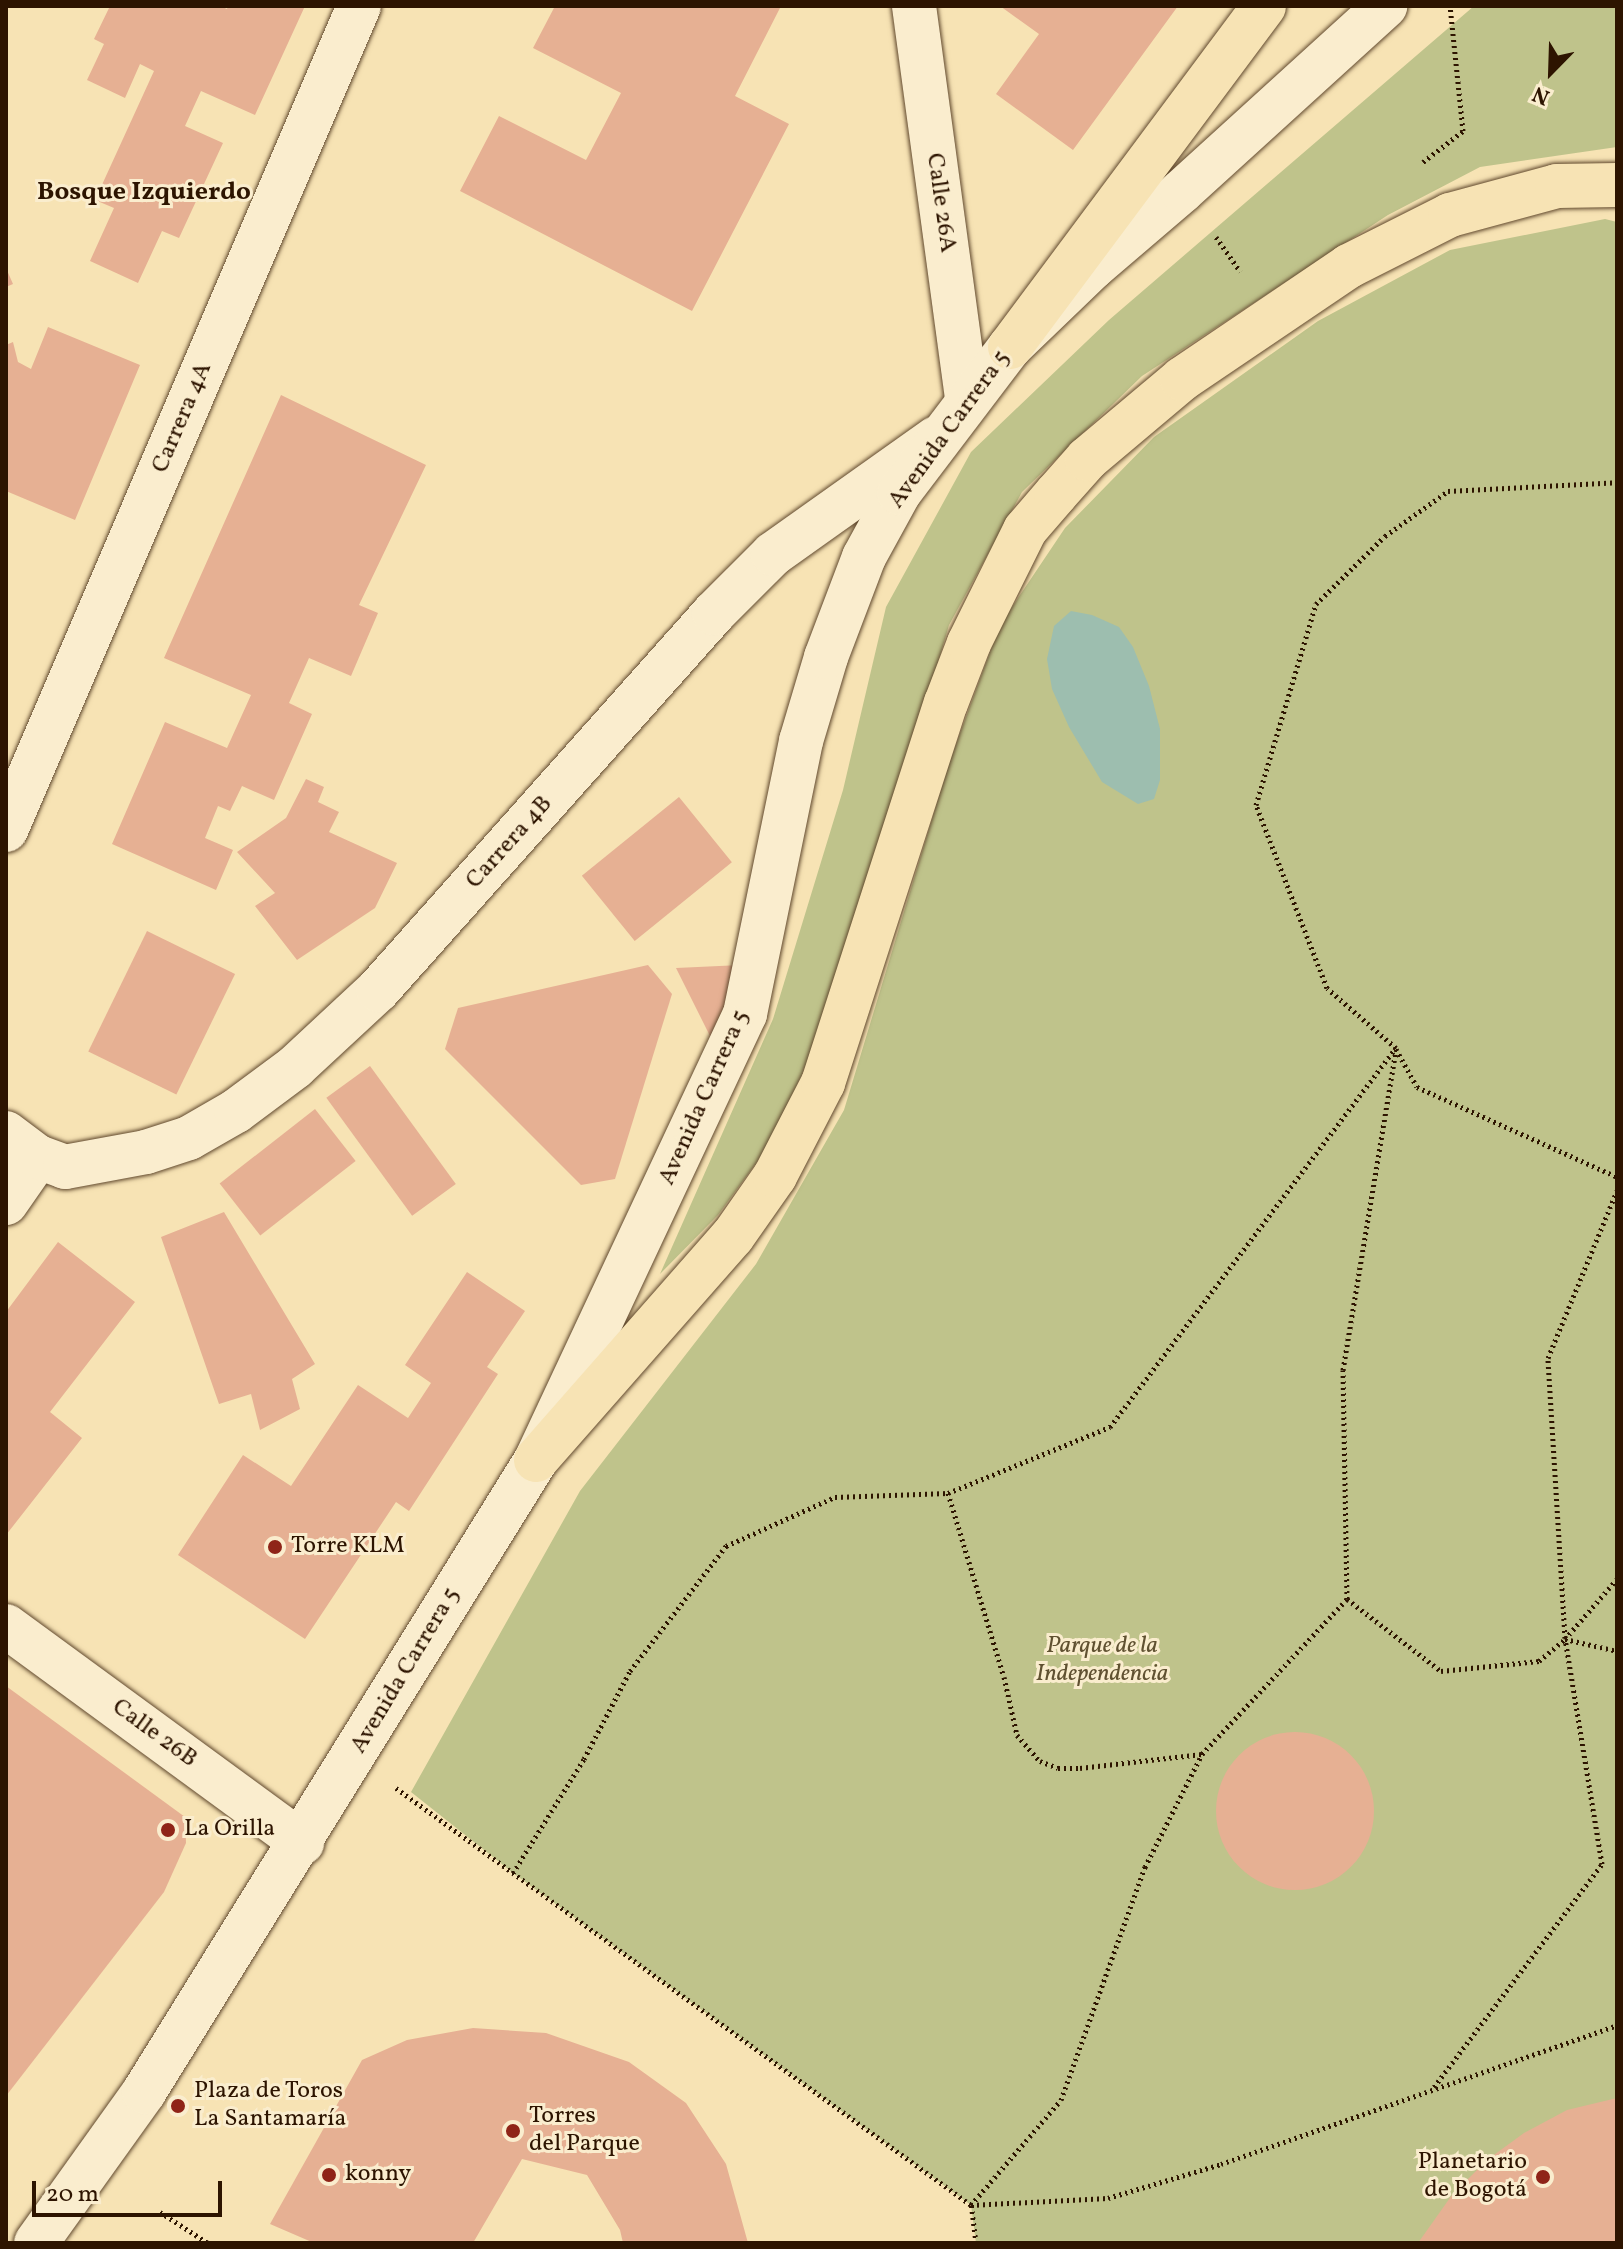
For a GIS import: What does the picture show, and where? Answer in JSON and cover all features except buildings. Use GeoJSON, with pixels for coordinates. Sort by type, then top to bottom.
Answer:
{"type":"FeatureCollection","features":[{"type":"Feature","properties":{"kind":"main road"},"geometry":{"type":"LineString","coordinates":[[1010,347],[1264,6]]}},
{"type":"Feature","properties":{"kind":"main road"},"geometry":{"type":"LineString","coordinates":[[536,1460],[733,1236],[775,1176],[823,1083],[946,703],[969,643],[1025,530],[1087,459],[1182,379],[1349,266],[1450,215],[1557,186],[1617,185]]}},
{"type":"Feature","properties":{"kind":"street","name":"Carrera 4A"},"geometry":{"type":"LineString","coordinates":[[6,830],[359,6]]}},
{"type":"Feature","properties":{"kind":"street","name":"Calle 26A"},"geometry":{"type":"LineString","coordinates":[[914,6],[967,399]]}},
{"type":"Feature","properties":{"kind":"street","name":"Avenida Carrera 5"},"geometry":{"type":"LineString","coordinates":[[36,2243],[144,2092],[302,1843],[536,1460],[745,1014],[801,741],[826,657],[864,557],[899,493],[939,435],[1010,347],[1092,268],[1182,191],[1385,6]]}},
{"type":"Feature","properties":{"kind":"street","name":"Carrera 4B"},"geometry":{"type":"LineString","coordinates":[[22,1145],[65,1167],[146,1152],[189,1138],[236,1111],[295,1067],[378,990],[714,613],[773,554],[939,435]]}},
{"type":"Feature","properties":{"kind":"street"},"geometry":{"type":"LineString","coordinates":[[6,1203],[22,1145]]}},
{"type":"Feature","properties":{"kind":"street","name":"Calle 26B"},"geometry":{"type":"LineString","coordinates":[[6,1626],[302,1843]]}},
{"type":"Feature","properties":{"kind":"path"},"geometry":{"type":"LineString","coordinates":[[1414,169],[1463,131],[1450,6]]}},
{"type":"Feature","properties":{"kind":"path"},"geometry":{"type":"LineString","coordinates":[[1182,191],[1247,280]]}},
{"type":"Feature","properties":{"kind":"path"},"geometry":{"type":"LineString","coordinates":[[1617,482],[1448,491],[1385,536],[1316,604],[1256,805],[1327,988],[1396,1048],[1417,1087],[1617,1177]]}},
{"type":"Feature","properties":{"kind":"path"},"geometry":{"type":"LineString","coordinates":[[513,1873],[584,1759],[630,1671],[726,1546],[835,1497],[948,1493],[1110,1427],[1396,1048]]}},
{"type":"Feature","properties":{"kind":"path"},"geometry":{"type":"LineString","coordinates":[[976,2243],[971,2205],[1061,2100],[1145,1867],[1202,1754],[1347,1599],[1343,1370],[1396,1048]]}},
{"type":"Feature","properties":{"kind":"path"},"geometry":{"type":"LineString","coordinates":[[1434,2087],[1602,1864],[1565,1639],[1548,1358],[1617,1191]]}},
{"type":"Feature","properties":{"kind":"path"},"geometry":{"type":"LineString","coordinates":[[948,1493],[1004,1677],[1017,1735],[1040,1761],[1058,1768],[1080,1768],[1202,1754]]}},
{"type":"Feature","properties":{"kind":"path"},"geometry":{"type":"LineString","coordinates":[[1347,1599],[1441,1671],[1539,1661],[1565,1639],[1617,1579]]}},
{"type":"Feature","properties":{"kind":"path"},"geometry":{"type":"LineString","coordinates":[[1565,1639],[1617,1651]]}},
{"type":"Feature","properties":{"kind":"path"},"geometry":{"type":"LineString","coordinates":[[391,1785],[971,2205],[1108,2198],[1221,2164],[1617,2025]]}},
{"type":"Feature","properties":{"kind":"path"},"geometry":{"type":"LineString","coordinates":[[160,2212],[208,2243]]}},
{"type":"Feature","properties":{"kind":"green space"},"geometry":{"type":"Polygon","coordinates":[[[1474,6],[1617,6],[1617,147],[1480,167],[1388,215],[1142,376],[1022,492],[949,625],[850,965],[773,1140],[718,1215],[660,1274],[773,1019],[843,790],[886,607],[971,452],[1109,320],[1474,6]]]}},
{"type":"Feature","properties":{"kind":"green space","name":"Parque de la Independencia"},"geometry":{"type":"Polygon","coordinates":[[[1605,219],[1617,222],[1617,2243],[976,2243],[971,2205],[513,1873],[411,1792],[580,1491],[756,1264],[844,1110],[949,763],[1000,625],[1065,528],[1154,437],[1318,321],[1450,250],[1605,219]]]}},
{"type":"Feature","properties":{"kind":"shaded area"},"geometry":{"type":"Polygon","coordinates":[[[1071,611],[1092,615],[1119,627],[1133,647],[1149,686],[1160,729],[1160,780],[1154,799],[1138,804],[1102,782],[1069,727],[1052,689],[1047,659],[1054,626],[1071,611]]]}},
{"type":"Feature","properties":{"kind":"place","name":"Torre KLM"},"geometry":{"type":"Point","coordinates":[275,1547]}},
{"type":"Feature","properties":{"kind":"place","name":"La Orilla"},"geometry":{"type":"Point","coordinates":[168,1830]}},
{"type":"Feature","properties":{"kind":"place","name":"Plaza de Toros La Santamaría"},"geometry":{"type":"Point","coordinates":[178,2106]}},
{"type":"Feature","properties":{"kind":"place","name":"Torres del Parque"},"geometry":{"type":"Point","coordinates":[513,2131]}},
{"type":"Feature","properties":{"kind":"place","name":"konny"},"geometry":{"type":"Point","coordinates":[329,2175]}},
{"type":"Feature","properties":{"kind":"place","name":"Planetario de Bogotá"},"geometry":{"type":"Point","coordinates":[1543,2177]}},
{"type":"Feature","properties":{"kind":"district","name":"Bosque Izquierdo"},"geometry":{"type":"Point","coordinates":[144,193]}}]}
